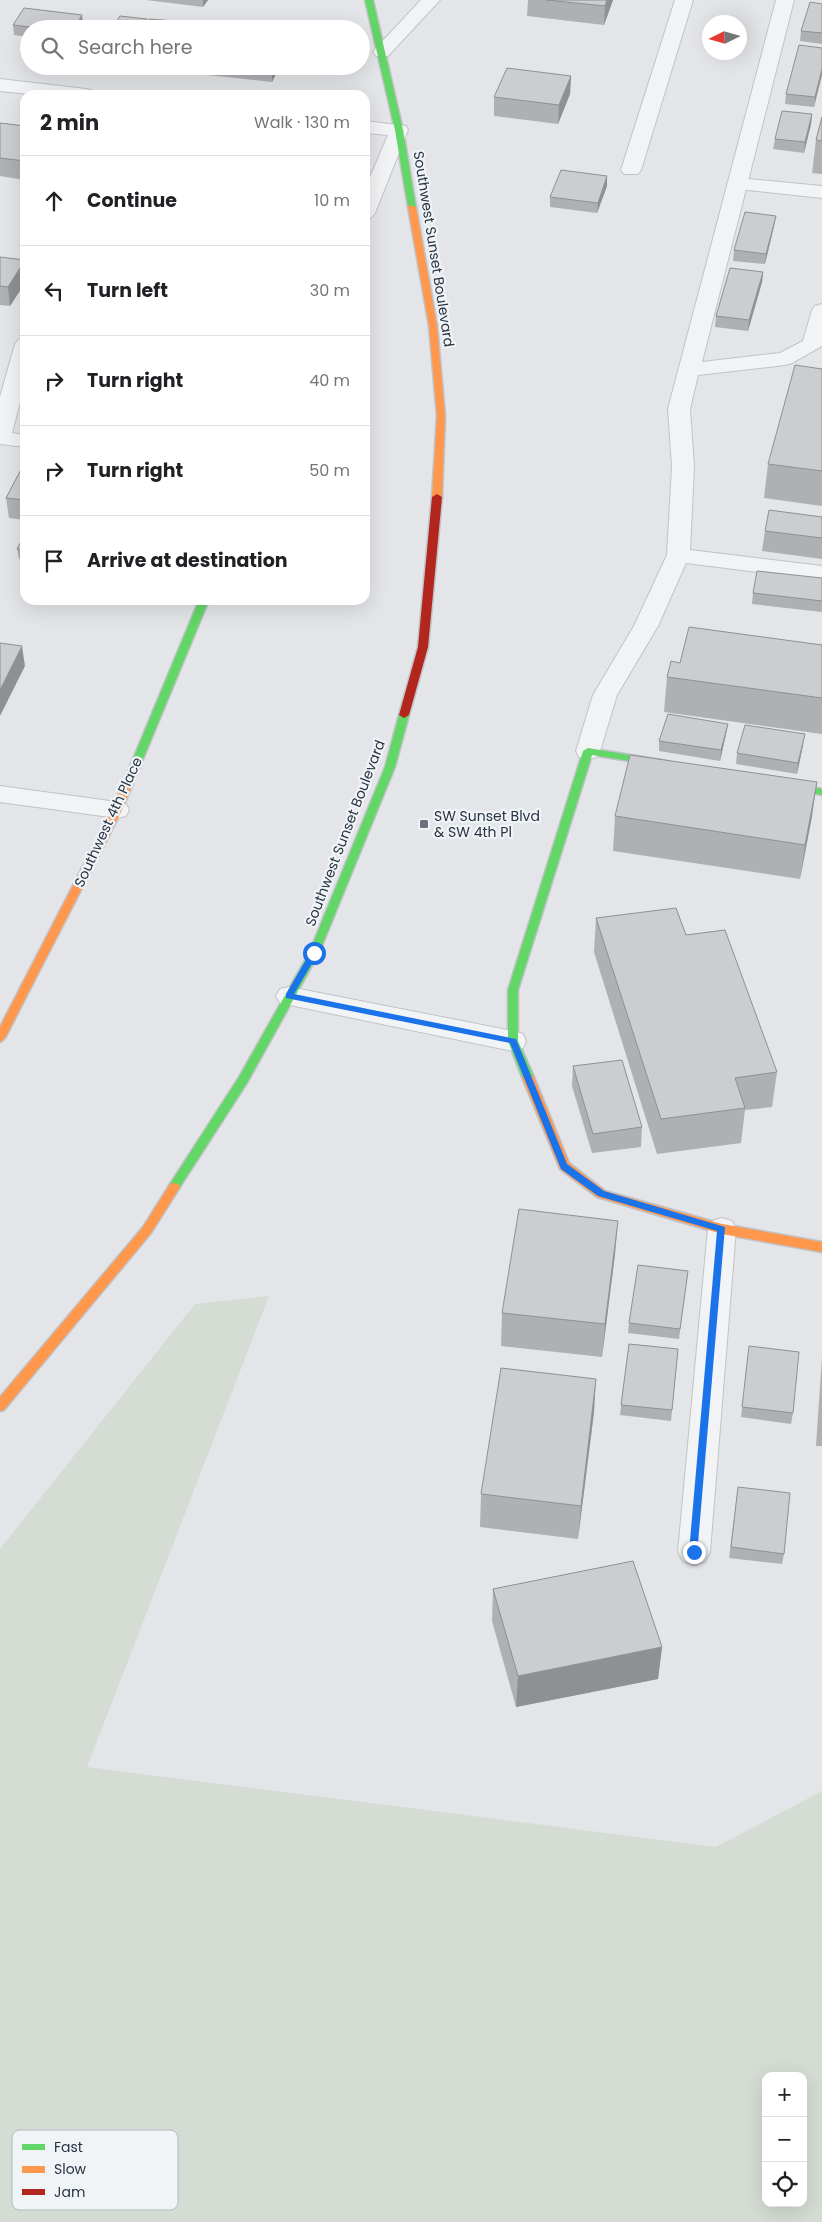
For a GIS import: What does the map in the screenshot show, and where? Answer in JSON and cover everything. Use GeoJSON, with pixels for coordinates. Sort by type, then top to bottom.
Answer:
{"type":"FeatureCollection","features":[{"type":"Feature","properties":{"kind":"main road","name":"Southwest Sunset Boulevard"},"geometry":{"type":"LineString","coordinates":[[0,1406],[147,1230],[243,1080],[314,953],[390,767],[424,647],[436,526],[441,416],[433,326],[400,130],[369,0]]}},
{"type":"Feature","properties":{"kind":"main road","name":"Southwest 4th Place"},"geometry":{"type":"LineString","coordinates":[[0,1038],[117,810],[202,605]]}},
{"type":"Feature","properties":{"kind":"main road"},"geometry":{"type":"LineString","coordinates":[[676,766],[588,751],[513,990],[513,1041],[564,1166],[601,1194],[722,1229],[822,1248]]}},
{"type":"Feature","properties":{"kind":"main road"},"geometry":{"type":"LineString","coordinates":[[764,781],[822,792]]}},
{"type":"Feature","properties":{"kind":"street"},"geometry":{"type":"LineString","coordinates":[[382,52],[431,0]]}},
{"type":"Feature","properties":{"kind":"street"},"geometry":{"type":"LineString","coordinates":[[631,170],[684,0]]}},
{"type":"Feature","properties":{"kind":"street"},"geometry":{"type":"LineString","coordinates":[[588,751],[605,695],[646,626],[678,555],[683,467],[679,409],[785,0]]}},
{"type":"Feature","properties":{"kind":"street"},"geometry":{"type":"LineString","coordinates":[[0,85],[43,90]]}},
{"type":"Feature","properties":{"kind":"street"},"geometry":{"type":"LineString","coordinates":[[370,127],[400,130],[370,201]]}},
{"type":"Feature","properties":{"kind":"street"},"geometry":{"type":"LineString","coordinates":[[737,184],[822,192]]}},
{"type":"Feature","properties":{"kind":"street"},"geometry":{"type":"LineString","coordinates":[[689,370],[785,358],[813,344],[822,310]]}},
{"type":"Feature","properties":{"kind":"street"},"geometry":{"type":"LineString","coordinates":[[20,363],[0,437],[20,440]]}},
{"type":"Feature","properties":{"kind":"street"},"geometry":{"type":"LineString","coordinates":[[678,555],[822,573]]}},
{"type":"Feature","properties":{"kind":"street"},"geometry":{"type":"LineString","coordinates":[[0,794],[117,810]]}},
{"type":"Feature","properties":{"kind":"street"},"geometry":{"type":"LineString","coordinates":[[289,996],[513,1041]]}},
{"type":"Feature","properties":{"kind":"street"},"geometry":{"type":"LineString","coordinates":[[694,1552],[722,1229]]}},
{"type":"Feature","properties":{"kind":"shaded area"},"geometry":{"type":"Polygon","coordinates":[[[269,1296],[87,1767],[716,1847],[822,1791],[822,2222],[0,2222],[0,1549],[195,1304],[269,1296]]]}},
{"type":"Feature","properties":{"kind":"building"},"geometry":{"type":"Polygon","coordinates":[[[546,0],[607,0],[605,6],[546,0]]]}},
{"type":"Feature","properties":{"kind":"building"},"geometry":{"type":"Polygon","coordinates":[[[810,2],[822,4],[822,33],[801,31],[810,2]]]}},
{"type":"Feature","properties":{"kind":"building"},"geometry":{"type":"Polygon","coordinates":[[[24,8],[82,15],[79,20],[20,20],[20,26],[13,25],[24,8]]]}},
{"type":"Feature","properties":{"kind":"building"},"geometry":{"type":"Polygon","coordinates":[[[120,16],[147,19],[146,20],[118,20],[120,16]]]}},
{"type":"Feature","properties":{"kind":"building"},"geometry":{"type":"Polygon","coordinates":[[[799,45],[822,48],[822,69],[815,97],[786,94],[799,45]]]}},
{"type":"Feature","properties":{"kind":"building"},"geometry":{"type":"Polygon","coordinates":[[[507,68],[571,76],[559,105],[494,97],[507,68]]]}},
{"type":"Feature","properties":{"kind":"building"},"geometry":{"type":"Polygon","coordinates":[[[782,111],[812,114],[805,142],[775,139],[782,111]]]}},
{"type":"Feature","properties":{"kind":"building"},"geometry":{"type":"Polygon","coordinates":[[[822,117],[822,141],[816,140],[822,117]]]}},
{"type":"Feature","properties":{"kind":"building"},"geometry":{"type":"Polygon","coordinates":[[[0,123],[20,125],[20,160],[0,158],[0,123]]]}},
{"type":"Feature","properties":{"kind":"building"},"geometry":{"type":"Polygon","coordinates":[[[561,170],[607,176],[598,203],[550,197],[561,170]]]}},
{"type":"Feature","properties":{"kind":"building"},"geometry":{"type":"Polygon","coordinates":[[[745,212],[776,216],[766,254],[734,250],[745,212]]]}},
{"type":"Feature","properties":{"kind":"building"},"geometry":{"type":"Polygon","coordinates":[[[0,257],[20,259],[20,268],[8,287],[0,286],[0,257]]]}},
{"type":"Feature","properties":{"kind":"building"},"geometry":{"type":"Polygon","coordinates":[[[730,268],[763,272],[749,320],[716,316],[730,268]]]}},
{"type":"Feature","properties":{"kind":"building"},"geometry":{"type":"Polygon","coordinates":[[[795,365],[822,369],[822,471],[768,464],[795,365]]]}},
{"type":"Feature","properties":{"kind":"building"},"geometry":{"type":"Polygon","coordinates":[[[20,471],[20,499],[6,498],[20,471]]]}},
{"type":"Feature","properties":{"kind":"building"},"geometry":{"type":"Polygon","coordinates":[[[769,510],[822,517],[822,538],[765,531],[769,510]]]}},
{"type":"Feature","properties":{"kind":"building"},"geometry":{"type":"Polygon","coordinates":[[[757,571],[822,578],[822,601],[753,593],[757,571]]]}},
{"type":"Feature","properties":{"kind":"building"},"geometry":{"type":"Polygon","coordinates":[[[689,627],[822,645],[822,698],[667,677],[671,661],[680,663],[689,627]]]}},
{"type":"Feature","properties":{"kind":"building"},"geometry":{"type":"Polygon","coordinates":[[[0,643],[22,646],[0,690],[0,643]]]}},
{"type":"Feature","properties":{"kind":"building"},"geometry":{"type":"Polygon","coordinates":[[[668,714],[728,724],[721,750],[659,741],[668,714]]]}},
{"type":"Feature","properties":{"kind":"building"},"geometry":{"type":"Polygon","coordinates":[[[745,725],[805,734],[798,763],[737,753],[745,725]]]}},
{"type":"Feature","properties":{"kind":"building"},"geometry":{"type":"Polygon","coordinates":[[[630,755],[817,782],[805,845],[615,816],[630,755]]]}},
{"type":"Feature","properties":{"kind":"building"},"geometry":{"type":"Polygon","coordinates":[[[676,908],[686,935],[725,930],[777,1072],[735,1078],[745,1108],[661,1119],[596,918],[676,908]]]}},
{"type":"Feature","properties":{"kind":"building"},"geometry":{"type":"Polygon","coordinates":[[[622,1060],[642,1127],[593,1134],[573,1066],[622,1060]]]}},
{"type":"Feature","properties":{"kind":"building"},"geometry":{"type":"Polygon","coordinates":[[[519,1209],[618,1221],[605,1324],[502,1313],[519,1209]]]}},
{"type":"Feature","properties":{"kind":"building"},"geometry":{"type":"Polygon","coordinates":[[[638,1265],[688,1271],[680,1329],[629,1323],[638,1265]]]}},
{"type":"Feature","properties":{"kind":"building"},"geometry":{"type":"Polygon","coordinates":[[[629,1344],[678,1349],[672,1410],[621,1405],[629,1344]]]}},
{"type":"Feature","properties":{"kind":"building"},"geometry":{"type":"Polygon","coordinates":[[[749,1346],[799,1352],[793,1413],[742,1407],[749,1346]]]}},
{"type":"Feature","properties":{"kind":"building"},"geometry":{"type":"Polygon","coordinates":[[[501,1368],[596,1379],[581,1506],[481,1494],[501,1368]]]}},
{"type":"Feature","properties":{"kind":"building"},"geometry":{"type":"Polygon","coordinates":[[[738,1487],[790,1493],[784,1554],[731,1547],[738,1487]]]}},
{"type":"Feature","properties":{"kind":"building"},"geometry":{"type":"Polygon","coordinates":[[[633,1561],[662,1647],[518,1676],[493,1589],[633,1561]]]}},
{"type":"Feature","properties":{"kind":"traffic: fast"},"geometry":{"type":"LineString","coordinates":[[369,0],[399,130],[412,207]]}},
{"type":"Feature","properties":{"kind":"traffic: fast"},"geometry":{"type":"LineString","coordinates":[[126,788],[202,605]]}},
{"type":"Feature","properties":{"kind":"traffic: fast"},"geometry":{"type":"LineString","coordinates":[[174,1187],[243,1080],[314,953],[390,767],[404,715]]}},
{"type":"Feature","properties":{"kind":"traffic: fast"},"geometry":{"type":"LineString","coordinates":[[528,1077],[513,1041],[513,990],[588,751],[667,764]]}},
{"type":"Feature","properties":{"kind":"traffic: fast"},"geometry":{"type":"LineString","coordinates":[[780,784],[822,792]]}},
{"type":"Feature","properties":{"kind":"traffic: slow"},"geometry":{"type":"LineString","coordinates":[[412,207],[433,326],[441,416],[437,497]]}},
{"type":"Feature","properties":{"kind":"traffic: slow"},"geometry":{"type":"LineString","coordinates":[[0,1038],[117,810],[126,788]]}},
{"type":"Feature","properties":{"kind":"traffic: slow"},"geometry":{"type":"LineString","coordinates":[[528,1077],[564,1166],[601,1194],[722,1229],[822,1247]]}},
{"type":"Feature","properties":{"kind":"traffic: slow"},"geometry":{"type":"LineString","coordinates":[[0,1406],[147,1230],[174,1187]]}},
{"type":"Feature","properties":{"kind":"traffic: jam"},"geometry":{"type":"LineString","coordinates":[[404,715],[423,647],[437,497]]}},
{"type":"Feature","properties":{"kind":"place","name":"SW Sunset Blvd & SW 4th Pl"},"geometry":{"type":"Point","coordinates":[424,824]}},
{"type":"Feature","properties":{"kind":"route"},"geometry":{"type":"LineString","coordinates":[[314,953],[289,996],[513,1041],[564,1166],[601,1194],[722,1229],[694,1552]]}}]}
